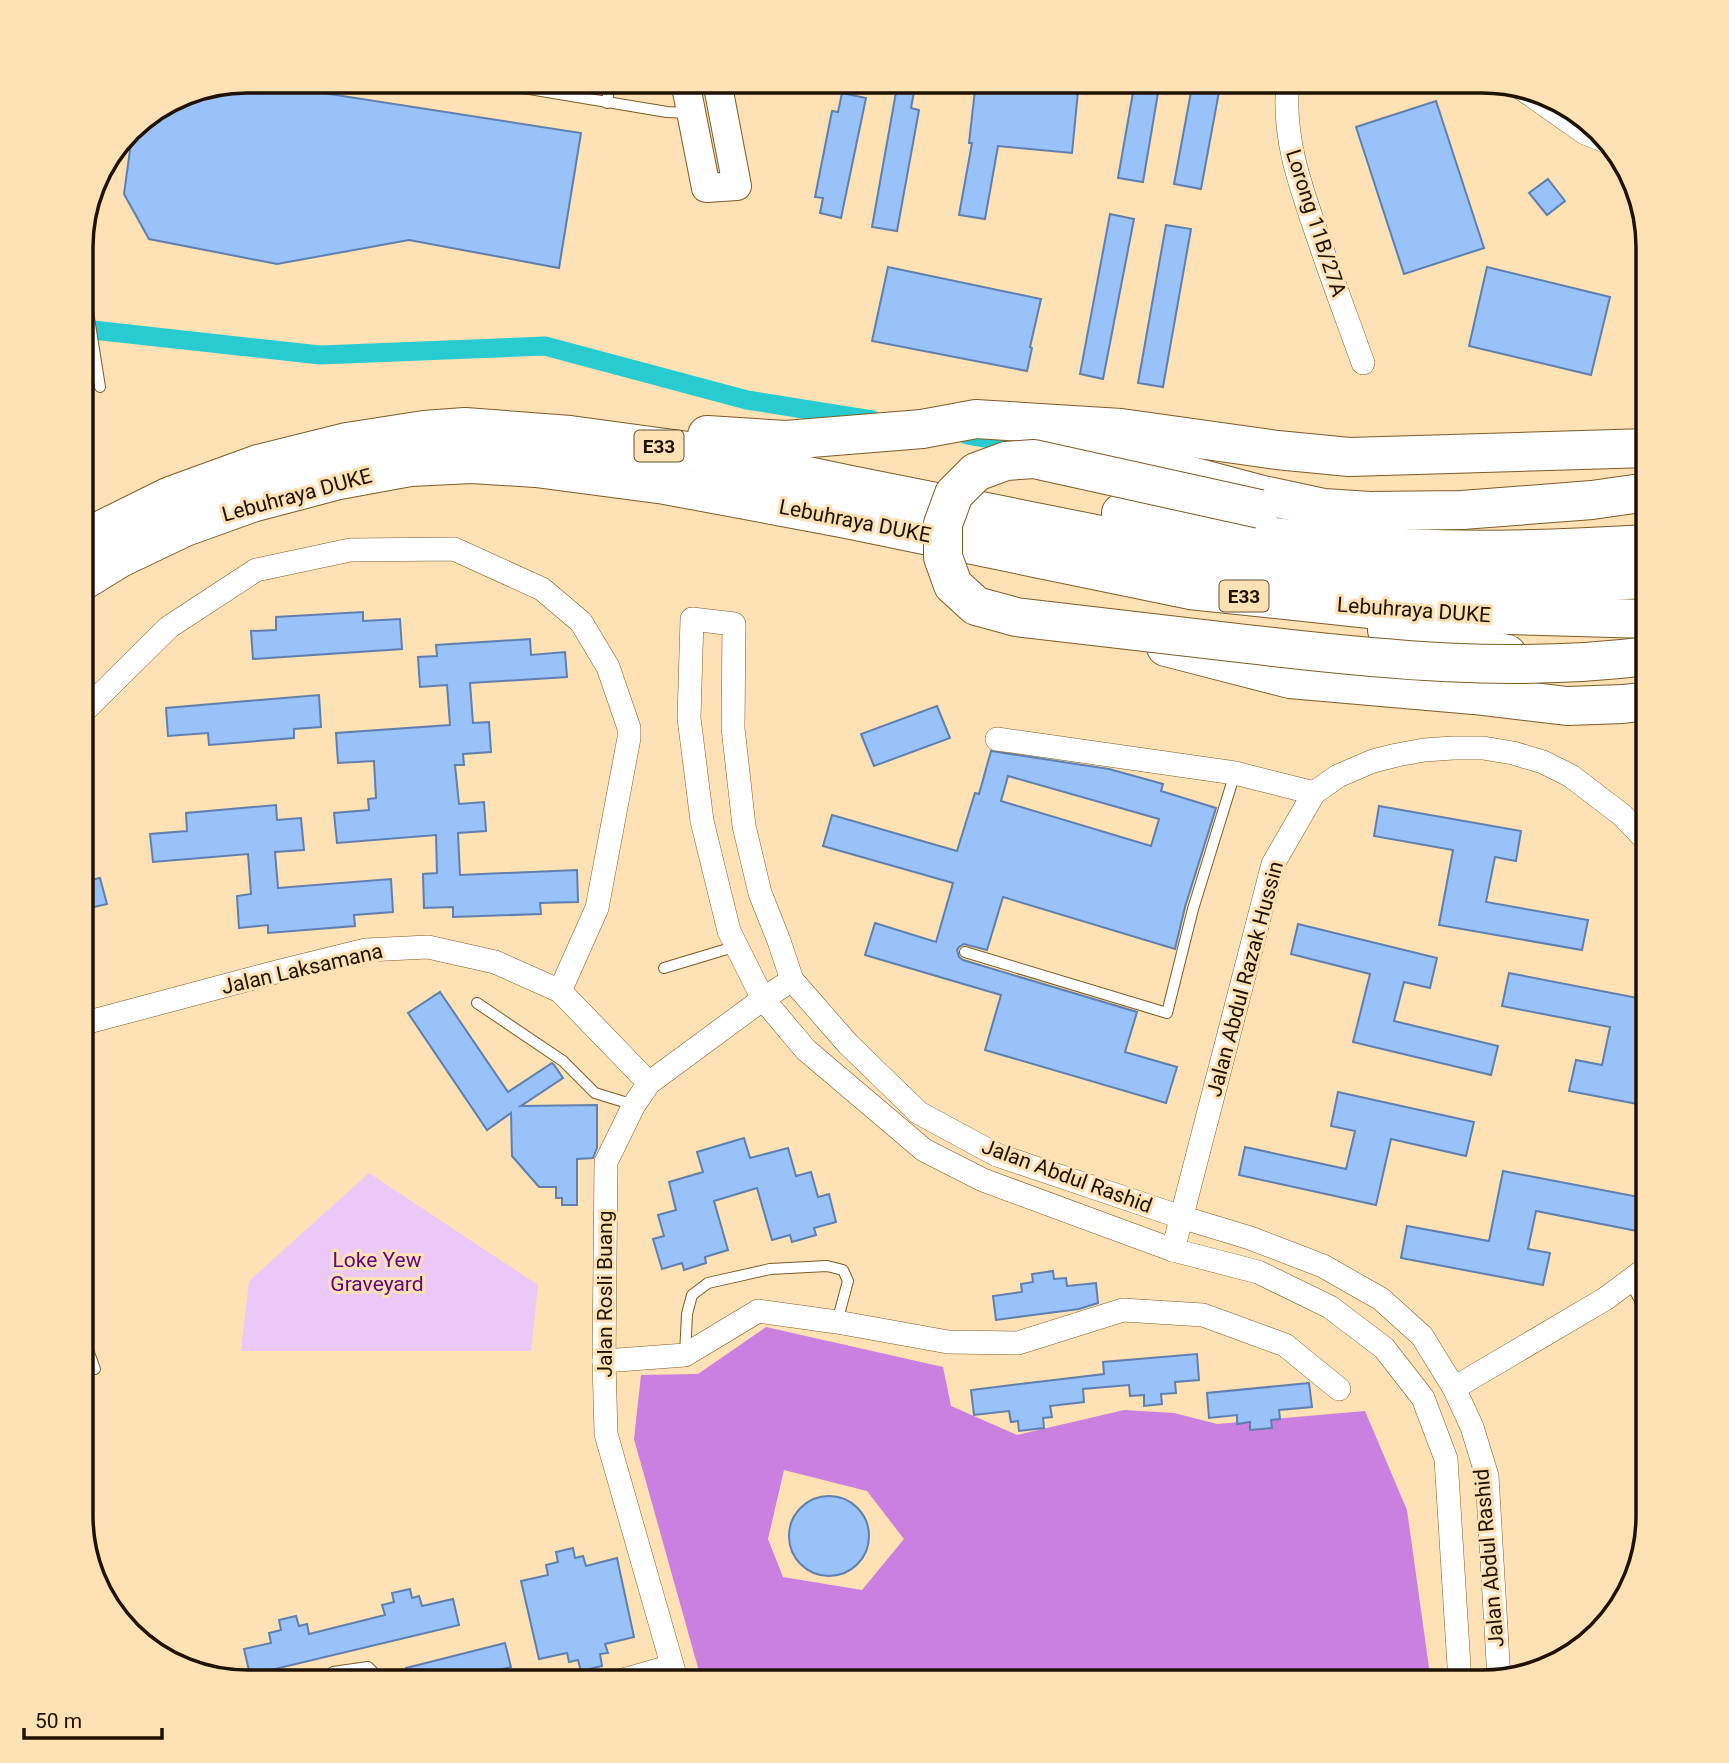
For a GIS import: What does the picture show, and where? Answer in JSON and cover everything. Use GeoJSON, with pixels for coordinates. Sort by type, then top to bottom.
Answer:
{"type":"FeatureCollection","features":[{"type":"Feature","properties":{"kind":"highway"},"geometry":{"type":"LineString","coordinates":[[464,427],[573,419],[717,436],[786,440],[922,429],[976,419],[1121,428],[1277,450],[1349,457],[1636,449]]}},
{"type":"Feature","properties":{"kind":"highway","name":"Lebuhraya DUKE"},"geometry":{"type":"LineString","coordinates":[[93,534],[170,496],[258,464],[347,442],[424,430],[464,427],[570,435],[688,451],[1255,566],[1423,579],[1558,583],[1636,580]]}},
{"type":"Feature","properties":{"kind":"highway"},"geometry":{"type":"LineString","coordinates":[[922,429],[1027,438],[1077,447],[1324,508],[1370,511],[1462,510],[1592,500],[1636,494]]}},
{"type":"Feature","properties":{"kind":"highway"},"geometry":{"type":"LineString","coordinates":[[1636,514],[1417,526],[1353,523],[1293,516],[1034,459],[1006,461],[976,472],[954,494],[943,524],[943,557],[953,585],[976,606],[1016,617],[1350,656],[1443,663],[1544,664],[1636,656]]}},
{"type":"Feature","properties":{"kind":"highway","name":"Lebuhraya DUKE"},"geometry":{"type":"LineString","coordinates":[[93,575],[120,558],[184,527],[251,503],[339,480],[410,467],[472,464],[536,468],[666,485],[1190,590],[1398,612],[1636,619]]}},
{"type":"Feature","properties":{"kind":"highway"},"geometry":{"type":"LineString","coordinates":[[851,485],[984,491],[1258,536],[1342,544],[1510,550],[1636,545]]}},
{"type":"Feature","properties":{"kind":"highway"},"geometry":{"type":"LineString","coordinates":[[1568,516],[1636,506]]}},
{"type":"Feature","properties":{"kind":"highway"},"geometry":{"type":"LineString","coordinates":[[1190,590],[1525,658],[1636,655]]}},
{"type":"Feature","properties":{"kind":"highway"},"geometry":{"type":"LineString","coordinates":[[1077,624],[1290,678],[1567,706],[1636,702]]}},
{"type":"Feature","properties":{"kind":"street"},"geometry":{"type":"LineString","coordinates":[[687,93],[706,188],[737,186],[722,93]]}},
{"type":"Feature","properties":{"kind":"street","name":"Lorong 11B/27A"},"geometry":{"type":"LineString","coordinates":[[1286,93],[1285,105],[1291,150],[1363,363]]}},
{"type":"Feature","properties":{"kind":"street"},"geometry":{"type":"LineString","coordinates":[[1552,110],[1585,133]]}},
{"type":"Feature","properties":{"kind":"street"},"geometry":{"type":"LineString","coordinates":[[93,702],[169,627],[256,570],[350,550],[454,549],[542,589],[581,621],[608,667],[629,728],[597,908],[560,991]]}},
{"type":"Feature","properties":{"kind":"street","name":"Jalan Abdul Rashid"},"geometry":{"type":"LineString","coordinates":[[1459,1670],[1446,1459],[1423,1398],[1384,1348],[1330,1307],[1258,1272],[1173,1250],[983,1180],[924,1150],[806,1049],[763,999],[729,931],[700,808],[689,718],[692,619],[734,624],[733,728],[744,826],[760,893],[792,980],[848,1044],[919,1113],[997,1155],[1250,1238],[1323,1266],[1381,1299],[1422,1336],[1454,1388],[1472,1427],[1487,1476],[1498,1669]]}},
{"type":"Feature","properties":{"kind":"street"},"geometry":{"type":"LineString","coordinates":[[997,739],[1235,773],[1314,793]]}},
{"type":"Feature","properties":{"kind":"street","name":"Jalan Abdul Razak Hussin"},"geometry":{"type":"LineString","coordinates":[[1173,1250],[1273,864],[1314,793],[1345,772],[1373,761],[1424,750],[1483,748],[1543,762],[1571,776],[1636,830]]}},
{"type":"Feature","properties":{"kind":"street","name":"Jalan Laksamana"},"geometry":{"type":"LineString","coordinates":[[93,1021],[366,950],[428,947],[495,962],[560,991],[649,1083]]}},
{"type":"Feature","properties":{"kind":"street","name":"Jalan Rosli Buang"},"geometry":{"type":"LineString","coordinates":[[673,1670],[606,1434],[606,1162],[634,1105],[649,1083],[792,980]]}},
{"type":"Feature","properties":{"kind":"street"},"geometry":{"type":"LineString","coordinates":[[1454,1388],[1605,1299],[1636,1276]]}},
{"type":"Feature","properties":{"kind":"street"},"geometry":{"type":"LineString","coordinates":[[604,1361],[685,1355],[758,1311],[948,1342],[1018,1343],[1123,1310],[1203,1315],[1285,1345],[1339,1390]]}},
{"type":"Feature","properties":{"kind":"lane"},"geometry":{"type":"LineString","coordinates":[[552,93],[667,112],[691,113]]}},
{"type":"Feature","properties":{"kind":"lane"},"geometry":{"type":"LineString","coordinates":[[607,103],[608,93]]}},
{"type":"Feature","properties":{"kind":"lane"},"geometry":{"type":"LineString","coordinates":[[93,343],[100,387]]}},
{"type":"Feature","properties":{"kind":"lane"},"geometry":{"type":"LineString","coordinates":[[965,952],[1167,1013],[1193,909],[1235,773]]}},
{"type":"Feature","properties":{"kind":"lane"},"geometry":{"type":"LineString","coordinates":[[664,968],[737,946]]}},
{"type":"Feature","properties":{"kind":"lane"},"geometry":{"type":"LineString","coordinates":[[477,1003],[563,1061],[595,1093],[634,1105]]}},
{"type":"Feature","properties":{"kind":"lane"},"geometry":{"type":"LineString","coordinates":[[685,1355],[687,1314],[692,1295],[708,1283],[770,1269],[827,1266],[843,1270],[848,1281],[837,1322]]}},
{"type":"Feature","properties":{"kind":"lane"},"geometry":{"type":"LineString","coordinates":[[1629,1282],[1636,1294]]}},
{"type":"Feature","properties":{"kind":"lane"},"geometry":{"type":"LineString","coordinates":[[93,1363],[95,1368]]}},
{"type":"Feature","properties":{"kind":"lane"},"geometry":{"type":"LineString","coordinates":[[347,1670],[368,1667],[371,1670]]}},
{"type":"Feature","properties":{"kind":"green space","name":"Loke Yew Graveyard"},"geometry":{"type":"Polygon","coordinates":[[[369,1173],[538,1285],[531,1351],[241,1351],[249,1281],[369,1173]]]}},
{"type":"Feature","properties":{"kind":"shaded area"},"geometry":{"type":"Polygon","coordinates":[[[766,1327],[943,1367],[951,1406],[1017,1435],[1124,1410],[1174,1413],[1217,1424],[1365,1411],[1407,1510],[1429,1670],[699,1670],[634,1439],[641,1375],[698,1374],[766,1327]],[[784,1470],[768,1539],[783,1577],[862,1590],[904,1539],[867,1491],[784,1470]]]}},
{"type":"Feature","properties":{"kind":"building"},"geometry":{"type":"Polygon","coordinates":[[[237,93],[323,93],[581,133],[559,268],[409,240],[277,264],[149,239],[124,194],[130,147],[138,138],[161,119],[188,104],[237,93]]]}},
{"type":"Feature","properties":{"kind":"building"},"geometry":{"type":"Polygon","coordinates":[[[842,93],[866,98],[841,218],[820,213],[823,198],[815,197],[832,111],[838,112],[842,93]]]}},
{"type":"Feature","properties":{"kind":"building"},"geometry":{"type":"Polygon","coordinates":[[[896,93],[914,93],[911,108],[919,110],[897,231],[872,227],[896,93]]]}},
{"type":"Feature","properties":{"kind":"building"},"geometry":{"type":"Polygon","coordinates":[[[975,93],[1078,93],[1072,153],[998,146],[985,219],[959,215],[972,143],[969,143],[975,93]]]}},
{"type":"Feature","properties":{"kind":"building"},"geometry":{"type":"Polygon","coordinates":[[[1133,93],[1158,93],[1143,182],[1118,178],[1133,93]]]}},
{"type":"Feature","properties":{"kind":"building"},"geometry":{"type":"Polygon","coordinates":[[[1191,93],[1219,93],[1201,189],[1174,184],[1191,93]]]}},
{"type":"Feature","properties":{"kind":"building"},"geometry":{"type":"Polygon","coordinates":[[[1436,101],[1484,248],[1404,274],[1356,127],[1436,101]]]}},
{"type":"Feature","properties":{"kind":"building"},"geometry":{"type":"Polygon","coordinates":[[[1548,179],[1565,201],[1547,215],[1529,193],[1548,179]]]}},
{"type":"Feature","properties":{"kind":"building"},"geometry":{"type":"Polygon","coordinates":[[[1110,214],[1134,219],[1103,379],[1080,374],[1110,214]]]}},
{"type":"Feature","properties":{"kind":"building"},"geometry":{"type":"Polygon","coordinates":[[[1166,225],[1191,229],[1163,387],[1138,383],[1166,225]]]}},
{"type":"Feature","properties":{"kind":"building"},"geometry":{"type":"Polygon","coordinates":[[[888,267],[1041,299],[1027,371],[872,341],[888,267]]]}},
{"type":"Feature","properties":{"kind":"building"},"geometry":{"type":"Polygon","coordinates":[[[1487,267],[1610,297],[1591,375],[1469,346],[1487,267]]]}},
{"type":"Feature","properties":{"kind":"building"},"geometry":{"type":"Polygon","coordinates":[[[363,612],[363,621],[400,619],[402,649],[253,659],[251,631],[276,630],[276,617],[363,612]]]}},
{"type":"Feature","properties":{"kind":"building"},"geometry":{"type":"Polygon","coordinates":[[[530,639],[531,655],[565,652],[567,677],[470,683],[473,723],[489,722],[491,752],[463,754],[464,765],[455,765],[459,804],[484,802],[486,831],[458,833],[460,875],[577,870],[578,902],[540,903],[541,914],[453,917],[453,907],[424,908],[423,874],[437,873],[436,835],[337,843],[334,813],[369,810],[368,799],[376,798],[374,761],[338,763],[336,733],[450,725],[447,685],[420,687],[418,657],[437,656],[436,645],[530,639]]]}},
{"type":"Feature","properties":{"kind":"building"},"geometry":{"type":"Polygon","coordinates":[[[319,695],[321,727],[294,729],[294,738],[209,745],[208,733],[168,736],[166,708],[319,695]]]}},
{"type":"Feature","properties":{"kind":"building"},"geometry":{"type":"Polygon","coordinates":[[[937,706],[950,738],[874,766],[861,734],[937,706]]]}},
{"type":"Feature","properties":{"kind":"building"},"geometry":{"type":"Polygon","coordinates":[[[991,751],[1109,769],[1163,784],[1161,791],[1216,808],[1185,907],[1175,949],[1003,897],[987,950],[964,944],[957,950],[963,960],[1137,1012],[1125,1052],[1177,1067],[1166,1103],[985,1050],[1001,995],[865,955],[875,923],[936,942],[953,883],[823,846],[832,815],[957,851],[975,793],[979,794],[991,751]],[[1008,776],[1001,801],[1151,846],[1159,819],[1008,776]]]}},
{"type":"Feature","properties":{"kind":"building"},"geometry":{"type":"Polygon","coordinates":[[[276,805],[277,820],[301,818],[304,850],[275,852],[278,888],[391,879],[393,912],[354,915],[355,926],[268,933],[268,925],[239,928],[237,896],[251,894],[248,854],[153,862],[150,834],[187,831],[186,813],[276,805]]]}},
{"type":"Feature","properties":{"kind":"building"},"geometry":{"type":"Polygon","coordinates":[[[1379,806],[1521,831],[1516,861],[1495,857],[1486,902],[1588,920],[1582,950],[1439,925],[1453,850],[1374,836],[1379,806]]]}},
{"type":"Feature","properties":{"kind":"building"},"geometry":{"type":"Polygon","coordinates":[[[100,878],[107,904],[93,907],[93,879],[100,878]]]}},
{"type":"Feature","properties":{"kind":"building"},"geometry":{"type":"Polygon","coordinates":[[[1298,924],[1437,958],[1430,988],[1404,982],[1394,1021],[1498,1046],[1491,1075],[1353,1042],[1370,974],[1291,954],[1298,924]]]}},
{"type":"Feature","properties":{"kind":"building"},"geometry":{"type":"Polygon","coordinates":[[[1509,973],[1636,998],[1636,1104],[1569,1091],[1576,1060],[1602,1065],[1610,1027],[1502,1006],[1509,973]]]}},
{"type":"Feature","properties":{"kind":"building"},"geometry":{"type":"Polygon","coordinates":[[[440,992],[508,1092],[552,1063],[554,1065],[563,1078],[521,1106],[597,1105],[597,1148],[593,1158],[577,1159],[577,1205],[562,1205],[562,1198],[556,1198],[556,1187],[539,1187],[512,1156],[511,1113],[487,1130],[408,1013],[440,992]]]}},
{"type":"Feature","properties":{"kind":"building"},"geometry":{"type":"Polygon","coordinates":[[[1338,1092],[1474,1122],[1466,1156],[1391,1139],[1376,1205],[1239,1175],[1245,1147],[1346,1169],[1355,1131],[1331,1126],[1338,1092]]]}},
{"type":"Feature","properties":{"kind":"building"},"geometry":{"type":"Polygon","coordinates":[[[744,1138],[750,1158],[788,1148],[796,1176],[811,1172],[818,1197],[829,1194],[836,1222],[814,1228],[816,1235],[792,1242],[790,1235],[772,1240],[757,1188],[714,1201],[728,1250],[705,1257],[706,1263],[684,1270],[682,1263],[662,1269],[653,1239],[664,1236],[658,1215],[676,1210],[669,1182],[703,1172],[697,1152],[744,1138]]]}},
{"type":"Feature","properties":{"kind":"building"},"geometry":{"type":"Polygon","coordinates":[[[1503,1171],[1636,1196],[1636,1231],[1536,1211],[1528,1249],[1550,1253],[1543,1285],[1401,1258],[1407,1226],[1489,1241],[1503,1171]]]}},
{"type":"Feature","properties":{"kind":"building"},"geometry":{"type":"Polygon","coordinates":[[[1053,1271],[1054,1279],[1066,1278],[1067,1286],[1096,1283],[1098,1303],[1079,1309],[996,1320],[993,1296],[1022,1292],[1021,1284],[1033,1282],[1032,1274],[1053,1271]]]}},
{"type":"Feature","properties":{"kind":"building"},"geometry":{"type":"Polygon","coordinates":[[[1197,1354],[1199,1380],[1175,1382],[1176,1393],[1161,1394],[1162,1404],[1144,1406],[1144,1395],[1130,1396],[1129,1385],[1083,1389],[1084,1402],[1050,1406],[1052,1417],[1043,1418],[1044,1428],[1019,1431],[1018,1421],[1011,1422],[1009,1411],[974,1415],[971,1390],[1104,1374],[1103,1362],[1197,1354]]]}},
{"type":"Feature","properties":{"kind":"building"},"geometry":{"type":"Polygon","coordinates":[[[1309,1383],[1312,1407],[1279,1410],[1280,1419],[1271,1420],[1272,1428],[1250,1430],[1250,1422],[1237,1424],[1237,1415],[1209,1418],[1207,1393],[1309,1383]]]}},
{"type":"Feature","properties":{"kind":"building"},"geometry":{"type":"Polygon","coordinates":[[[829,1496],[844,1499],[857,1508],[866,1521],[869,1536],[866,1551],[857,1564],[844,1573],[829,1576],[814,1573],[801,1564],[792,1551],[789,1536],[792,1521],[801,1508],[814,1499],[829,1496]]]}},
{"type":"Feature","properties":{"kind":"building"},"geometry":{"type":"Polygon","coordinates":[[[573,1548],[575,1558],[583,1556],[586,1566],[617,1558],[634,1637],[605,1644],[608,1653],[600,1654],[602,1666],[581,1670],[578,1660],[569,1662],[567,1653],[539,1659],[521,1581],[548,1575],[546,1565],[558,1562],[556,1552],[573,1548]]]}},
{"type":"Feature","properties":{"kind":"building"},"geometry":{"type":"Polygon","coordinates":[[[410,1589],[412,1598],[419,1596],[422,1606],[453,1599],[459,1625],[271,1670],[249,1670],[244,1649],[271,1643],[269,1633],[281,1630],[279,1620],[296,1616],[299,1626],[307,1624],[309,1634],[385,1615],[382,1605],[394,1602],[392,1593],[410,1589]]]}},
{"type":"Feature","properties":{"kind":"building"},"geometry":{"type":"Polygon","coordinates":[[[505,1643],[511,1667],[499,1670],[406,1668],[505,1643]]]}},
{"type":"Feature","properties":{"kind":"waterway"},"geometry":{"type":"LineString","coordinates":[[93,330],[320,355],[545,346],[747,400],[872,420]]}},
{"type":"Feature","properties":{"kind":"waterway"},"geometry":{"type":"LineString","coordinates":[[967,435],[1031,446]]}}]}
